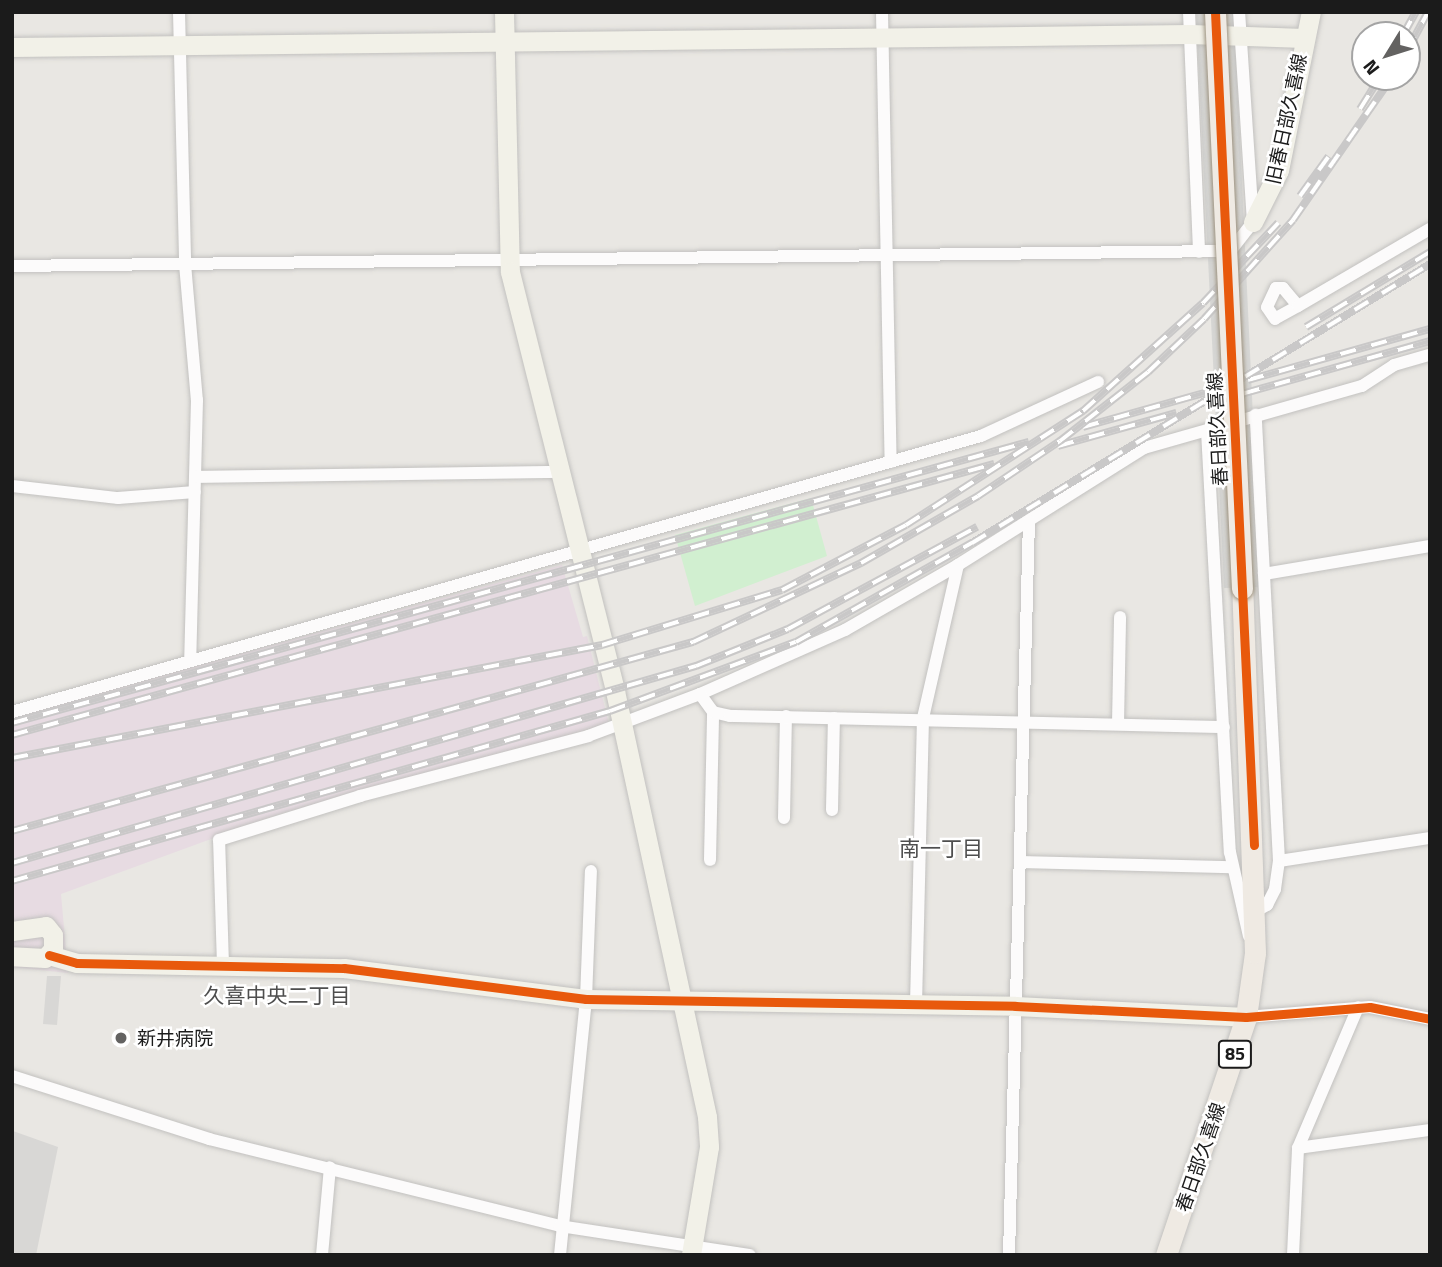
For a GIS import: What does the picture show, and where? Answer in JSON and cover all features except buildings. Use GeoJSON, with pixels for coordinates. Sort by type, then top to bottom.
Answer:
{"type":"FeatureCollection","features":[{"type":"Feature","properties":{"kind":"main road","name":"春日部久喜線"},"geometry":{"type":"LineString","coordinates":[[1166,1255],[1246,1017],[1255,953],[1256,911],[1215,12]]}},
{"type":"Feature","properties":{"kind":"street"},"geometry":{"type":"LineString","coordinates":[[179,12],[185,264],[197,400],[190,661]]}},
{"type":"Feature","properties":{"kind":"street"},"geometry":{"type":"LineString","coordinates":[[504,12],[508,260],[622,724],[707,1117],[709,1147],[692,1251]]}},
{"type":"Feature","properties":{"kind":"street"},"geometry":{"type":"LineString","coordinates":[[882,12],[891,462]]}},
{"type":"Feature","properties":{"kind":"street"},"geometry":{"type":"LineString","coordinates":[[1189,12],[1199,253]]}},
{"type":"Feature","properties":{"kind":"street"},"geometry":{"type":"LineString","coordinates":[[1219,266],[1253,222],[1239,12]]}},
{"type":"Feature","properties":{"kind":"street","name":"旧春日部久喜線"},"geometry":{"type":"LineString","coordinates":[[1253,222],[1279,170],[1311,12]]}},
{"type":"Feature","properties":{"kind":"street"},"geometry":{"type":"LineString","coordinates":[[12,47],[1190,34],[1304,38]]}},
{"type":"Feature","properties":{"kind":"street"},"geometry":{"type":"LineString","coordinates":[[1298,306],[1430,229]]}},
{"type":"Feature","properties":{"kind":"street"},"geometry":{"type":"LineString","coordinates":[[12,266],[1230,251]]}},
{"type":"Feature","properties":{"kind":"street"},"geometry":{"type":"LineString","coordinates":[[223,965],[219,840],[360,796],[588,736],[701,694],[845,630],[958,565],[1144,448],[1362,386],[1394,365],[1430,355]]}},
{"type":"Feature","properties":{"kind":"street"},"geometry":{"type":"LineString","coordinates":[[12,712],[988,434],[1098,382]]}},
{"type":"Feature","properties":{"kind":"street"},"geometry":{"type":"LineString","coordinates":[[1256,415],[1279,861],[1275,889],[1267,905],[1256,911]]}},
{"type":"Feature","properties":{"kind":"street"},"geometry":{"type":"LineString","coordinates":[[1207,431],[1233,867],[1255,953]]}},
{"type":"Feature","properties":{"kind":"street"},"geometry":{"type":"LineString","coordinates":[[197,477],[560,472]]}},
{"type":"Feature","properties":{"kind":"street"},"geometry":{"type":"LineString","coordinates":[[12,486],[118,498],[195,492]]}},
{"type":"Feature","properties":{"kind":"street"},"geometry":{"type":"LineString","coordinates":[[1009,1255],[1029,521]]}},
{"type":"Feature","properties":{"kind":"street"},"geometry":{"type":"LineString","coordinates":[[1264,573],[1430,546]]}},
{"type":"Feature","properties":{"kind":"street"},"geometry":{"type":"LineString","coordinates":[[916,1003],[923,718],[958,565]]}},
{"type":"Feature","properties":{"kind":"street"},"geometry":{"type":"LineString","coordinates":[[1118,724],[1120,617]]}},
{"type":"Feature","properties":{"kind":"street"},"geometry":{"type":"LineString","coordinates":[[701,694],[713,712],[710,860]]}},
{"type":"Feature","properties":{"kind":"street"},"geometry":{"type":"LineString","coordinates":[[713,712],[834,718],[1224,727]]}},
{"type":"Feature","properties":{"kind":"street"},"geometry":{"type":"LineString","coordinates":[[784,818],[786,716]]}},
{"type":"Feature","properties":{"kind":"street"},"geometry":{"type":"LineString","coordinates":[[832,810],[834,718]]}},
{"type":"Feature","properties":{"kind":"street"},"geometry":{"type":"LineString","coordinates":[[1279,861],[1430,838]]}},
{"type":"Feature","properties":{"kind":"street"},"geometry":{"type":"LineString","coordinates":[[1020,862],[1233,867]]}},
{"type":"Feature","properties":{"kind":"street"},"geometry":{"type":"LineString","coordinates":[[559,1255],[586,999],[592,871]]}},
{"type":"Feature","properties":{"kind":"street"},"geometry":{"type":"LineString","coordinates":[[12,932],[46,926],[53,935],[49,955]]}},
{"type":"Feature","properties":{"kind":"street"},"geometry":{"type":"LineString","coordinates":[[12,956],[49,955],[65,962],[344,968],[586,999],[916,1003],[1246,1017],[1358,1007],[1406,1012],[1430,1019]]}},
{"type":"Feature","properties":{"kind":"street"},"geometry":{"type":"LineString","coordinates":[[1293,1255],[1298,1148],[1358,1007]]}},
{"type":"Feature","properties":{"kind":"street"},"geometry":{"type":"LineString","coordinates":[[12,1076],[143,1120],[560,1226],[692,1251],[750,1255]]}},
{"type":"Feature","properties":{"kind":"street"},"geometry":{"type":"LineString","coordinates":[[1298,1148],[1430,1130]]}},
{"type":"Feature","properties":{"kind":"street"},"geometry":{"type":"LineString","coordinates":[[322,1255],[330,1167]]}},
{"type":"Feature","properties":{"kind":"shaded area"},"geometry":{"type":"Polygon","coordinates":[[[562,565],[583,637],[587,636],[609,724],[279,814],[61,894],[68,973],[12,967],[12,717],[562,565]]]}},
{"type":"Feature","properties":{"kind":"shaded area"},"geometry":{"type":"Polygon","coordinates":[[[47,976],[61,976],[57,1025],[43,1024],[47,976]]]}},
{"type":"Feature","properties":{"kind":"shaded area"},"geometry":{"type":"Polygon","coordinates":[[[13,1131],[58,1147],[36,1255],[12,1255],[13,1131]]]}},
{"type":"Feature","properties":{"kind":"green space"},"geometry":{"type":"Polygon","coordinates":[[[811,498],[827,556],[695,606],[675,535],[811,498]]]}},
{"type":"Feature","properties":{"kind":"pier"},"geometry":{"type":"Polygon","coordinates":[[[1196,12],[1234,12],[1261,587],[1224,588],[1196,12]]]}},
{"type":"Feature","properties":{"kind":"railway"},"geometry":{"type":"LineString","coordinates":[[1411,21],[1416,12]]}},
{"type":"Feature","properties":{"kind":"railway"},"geometry":{"type":"LineString","coordinates":[[1421,25],[1428,12]]}},
{"type":"Feature","properties":{"kind":"railway"},"geometry":{"type":"LineString","coordinates":[[1360,109],[1371,91]]}},
{"type":"Feature","properties":{"kind":"railway"},"geometry":{"type":"LineString","coordinates":[[12,831],[693,642],[861,563],[978,496],[1060,441],[1148,372],[1204,319],[1293,220],[1382,91]]}},
{"type":"Feature","properties":{"kind":"railway"},"geometry":{"type":"LineString","coordinates":[[1300,196],[1329,156]]}},
{"type":"Feature","properties":{"kind":"railway"},"geometry":{"type":"LineString","coordinates":[[12,758],[602,645],[782,590],[906,525],[1083,411],[1203,303],[1278,223]]}},
{"type":"Feature","properties":{"kind":"railway"},"geometry":{"type":"LineString","coordinates":[[1306,327],[1430,252]]}},
{"type":"Feature","properties":{"kind":"railway"},"geometry":{"type":"LineString","coordinates":[[12,881],[610,711],[796,642],[972,543],[1430,264]]}},
{"type":"Feature","properties":{"kind":"railway"},"geometry":{"type":"LineString","coordinates":[[1248,380],[1430,329]]}},
{"type":"Feature","properties":{"kind":"railway"},"geometry":{"type":"LineString","coordinates":[[1213,402],[1430,341]]}},
{"type":"Feature","properties":{"kind":"railway"},"geometry":{"type":"LineString","coordinates":[[1083,427],[1211,391]]}},
{"type":"Feature","properties":{"kind":"railway"},"geometry":{"type":"LineString","coordinates":[[1058,446],[1176,413]]}},
{"type":"Feature","properties":{"kind":"railway"},"geometry":{"type":"LineString","coordinates":[[12,723],[1029,442]]}},
{"type":"Feature","properties":{"kind":"railway"},"geometry":{"type":"LineString","coordinates":[[12,735],[994,464]]}},
{"type":"Feature","properties":{"kind":"railway"},"geometry":{"type":"LineString","coordinates":[[12,863],[696,666],[788,629],[977,527]]}},
{"type":"Feature","properties":{"kind":"cycle path"},"geometry":{"type":"LineString","coordinates":[[1215,12],[1254,845]]}},
{"type":"Feature","properties":{"kind":"cycle path"},"geometry":{"type":"LineString","coordinates":[[49,955],[77,963],[344,968],[586,999],[1015,1006],[1246,1017],[1370,1007],[1430,1019]]}},
{"type":"Feature","properties":{"kind":"place","name":"新井病院"},"geometry":{"type":"Point","coordinates":[121,1038]}},
{"type":"Feature","properties":{"kind":"district","name":"南一丁目"},"geometry":{"type":"Point","coordinates":[941,848]}},
{"type":"Feature","properties":{"kind":"district","name":"久喜中央二丁目"},"geometry":{"type":"Point","coordinates":[277,995]}}]}
